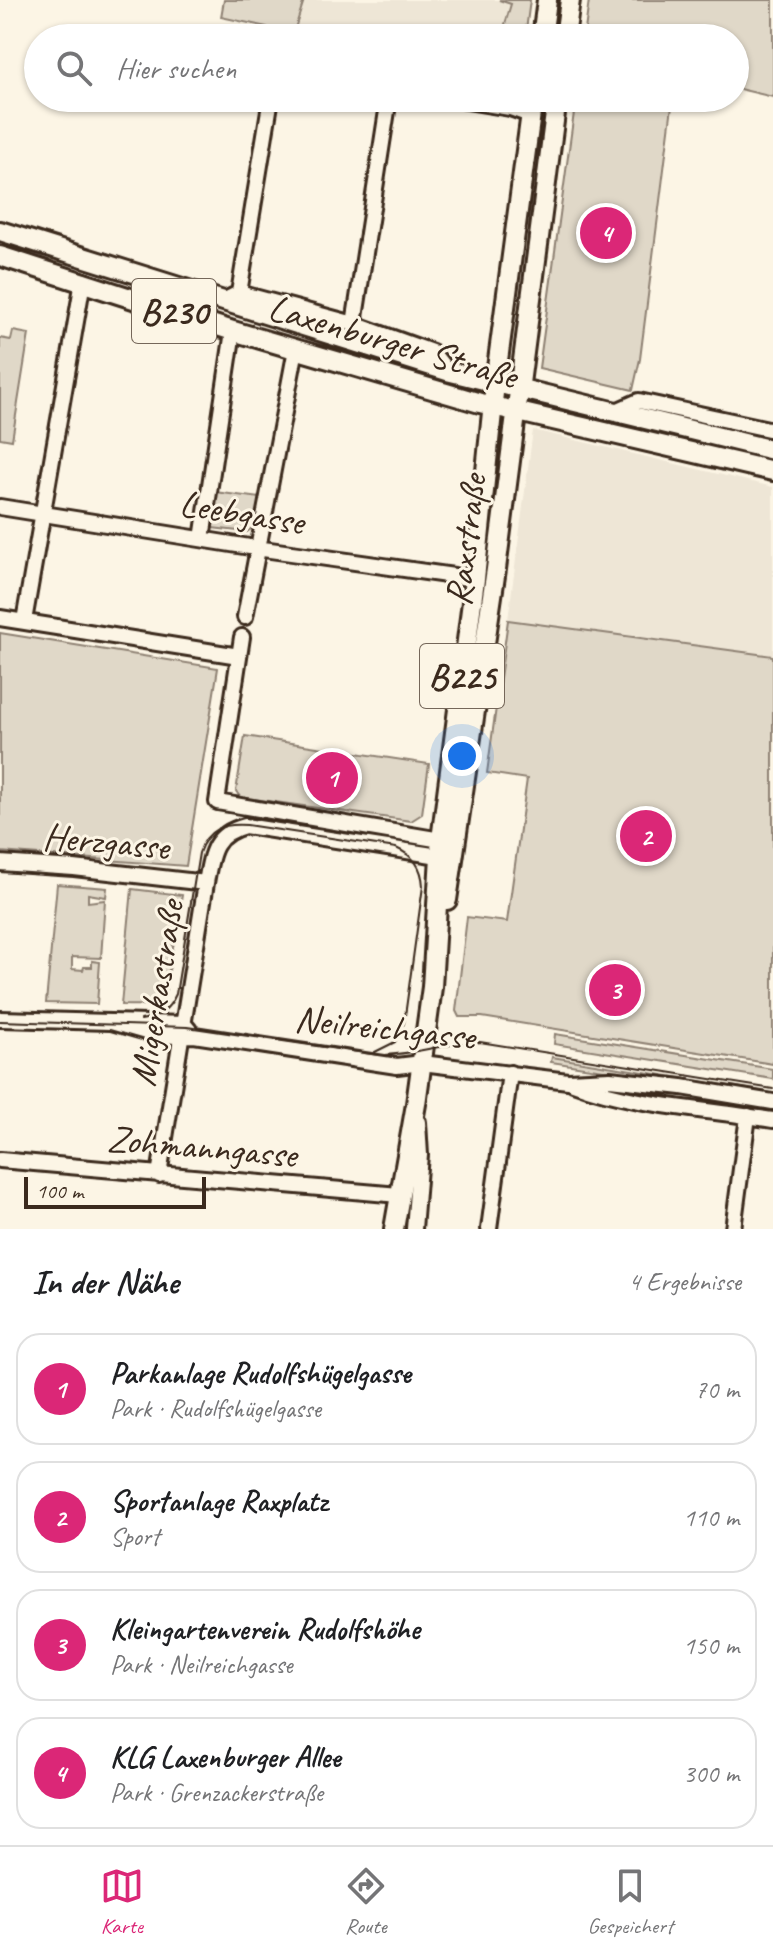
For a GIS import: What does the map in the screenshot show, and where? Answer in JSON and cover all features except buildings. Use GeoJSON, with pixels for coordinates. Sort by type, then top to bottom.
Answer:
{"type":"FeatureCollection","features":[{"type":"Feature","properties":{"kind":"main road"},"geometry":{"type":"LineString","coordinates":[[544,24],[547,0]]}},
{"type":"Feature","properties":{"kind":"main road"},"geometry":{"type":"LineString","coordinates":[[567,24],[570,0]]}},
{"type":"Feature","properties":{"kind":"main road","name":"B225"},"geometry":{"type":"LineString","coordinates":[[492,407],[531,112]]}},
{"type":"Feature","properties":{"kind":"main road","name":"B225"},"geometry":{"type":"LineString","coordinates":[[519,388],[555,112]]}},
{"type":"Feature","properties":{"kind":"main road","name":"Laxenburger Straße"},"geometry":{"type":"LineString","coordinates":[[0,231],[231,297],[447,371],[773,450]]}},
{"type":"Feature","properties":{"kind":"main road","name":"Laxenburger Straße"},"geometry":{"type":"LineString","coordinates":[[0,256],[233,331],[492,407],[773,471]]}},
{"type":"Feature","properties":{"kind":"main road","name":"Raxstraße"},"geometry":{"type":"LineString","coordinates":[[437,937],[451,884],[519,388]]}},
{"type":"Feature","properties":{"kind":"main road","name":"Raxstraße"},"geometry":{"type":"LineString","coordinates":[[394,1229],[422,1063],[437,937],[440,848],[475,579],[492,407]]}},
{"type":"Feature","properties":{"kind":"street"},"geometry":{"type":"LineString","coordinates":[[231,297],[259,173],[269,112]]}},
{"type":"Feature","properties":{"kind":"street"},"geometry":{"type":"LineString","coordinates":[[354,324],[387,112]]}},
{"type":"Feature","properties":{"kind":"street"},"geometry":{"type":"LineString","coordinates":[[24,621],[83,281]]}},
{"type":"Feature","properties":{"kind":"street","name":"Laxenburger Straße"},"geometry":{"type":"LineString","coordinates":[[231,297],[354,324],[432,352],[447,371]]}},
{"type":"Feature","properties":{"kind":"street"},"geometry":{"type":"LineString","coordinates":[[202,539],[233,331]]}},
{"type":"Feature","properties":{"kind":"street"},"geometry":{"type":"LineString","coordinates":[[245,617],[296,349]]}},
{"type":"Feature","properties":{"kind":"street","name":"Laxenburger Straße"},"geometry":{"type":"LineString","coordinates":[[614,412],[639,401],[773,430]]}},
{"type":"Feature","properties":{"kind":"street","name":"Leebgasse"},"geometry":{"type":"LineString","coordinates":[[0,507],[475,579]]}},
{"type":"Feature","properties":{"kind":"street"},"geometry":{"type":"LineString","coordinates":[[0,618],[239,656]]}},
{"type":"Feature","properties":{"kind":"street"},"geometry":{"type":"LineString","coordinates":[[242,637],[217,802],[440,848]]}},
{"type":"Feature","properties":{"kind":"street","name":"Migerkastraße"},"geometry":{"type":"LineString","coordinates":[[159,1175],[187,1032],[206,883],[214,846],[232,829],[245,826],[440,848]]}},
{"type":"Feature","properties":{"kind":"street","name":"Herzgasse"},"geometry":{"type":"LineString","coordinates":[[0,863],[206,883]]}},
{"type":"Feature","properties":{"kind":"street","name":"Neilreichgasse"},"geometry":{"type":"LineString","coordinates":[[0,1019],[111,1022],[160,1036],[187,1032],[397,1066],[422,1063],[568,1081],[620,1080],[773,1102]]}},
{"type":"Feature","properties":{"kind":"street"},"geometry":{"type":"LineString","coordinates":[[489,1229],[510,1073]]}},
{"type":"Feature","properties":{"kind":"street","name":"Neilreichgasse"},"geometry":{"type":"LineString","coordinates":[[568,1081],[598,1093],[629,1099],[773,1120]]}},
{"type":"Feature","properties":{"kind":"street","name":"Raxstraße"},"geometry":{"type":"LineString","coordinates":[[414,1229],[420,1155],[416,1104]]}},
{"type":"Feature","properties":{"kind":"street"},"geometry":{"type":"LineString","coordinates":[[733,1229],[748,1116]]}},
{"type":"Feature","properties":{"kind":"street","name":"Zohmanngasse"},"geometry":{"type":"LineString","coordinates":[[0,1160],[399,1195]]}},
{"type":"Feature","properties":{"kind":"shaded area"},"geometry":{"type":"Polygon","coordinates":[[[224,0],[530,0],[527,24],[253,24],[221,17],[224,0]]]}},
{"type":"Feature","properties":{"kind":"shaded area"},"geometry":{"type":"Polygon","coordinates":[[[224,0],[304,0],[296,24],[253,24],[221,17],[224,0]]]}},
{"type":"Feature","properties":{"kind":"shaded area"},"geometry":{"type":"Polygon","coordinates":[[[499,0],[530,0],[527,24],[505,24],[511,4],[499,0]]]}},
{"type":"Feature","properties":{"kind":"shaded area"},"geometry":{"type":"Polygon","coordinates":[[[589,0],[773,0],[773,97],[749,91],[749,24],[586,24],[589,0]]]}},
{"type":"Feature","properties":{"kind":"shaded area"},"geometry":{"type":"Polygon","coordinates":[[[541,112],[549,112],[532,243],[528,242],[534,155],[541,112]]]}},
{"type":"Feature","properties":{"kind":"shaded area"},"geometry":{"type":"Polygon","coordinates":[[[574,112],[671,112],[640,359],[633,390],[539,368],[574,112]]]}},
{"type":"Feature","properties":{"kind":"shaded area"},"geometry":{"type":"Polygon","coordinates":[[[13,331],[29,334],[12,440],[0,438],[0,338],[11,340],[13,331]]]}},
{"type":"Feature","properties":{"kind":"shaded area"},"geometry":{"type":"Polygon","coordinates":[[[533,430],[773,487],[773,656],[508,620],[533,430]]]}},
{"type":"Feature","properties":{"kind":"shaded area"},"geometry":{"type":"Polygon","coordinates":[[[215,492],[260,498],[255,526],[247,532],[212,528],[209,524],[215,492]]]}},
{"type":"Feature","properties":{"kind":"shaded area"},"geometry":{"type":"Polygon","coordinates":[[[508,620],[773,656],[773,1064],[482,1017],[459,1017],[456,1011],[467,917],[507,922],[527,779],[487,773],[508,620]]]}},
{"type":"Feature","properties":{"kind":"shaded area"},"geometry":{"type":"Polygon","coordinates":[[[0,633],[218,668],[186,866],[0,852],[0,633]]]}},
{"type":"Feature","properties":{"kind":"shaded area"},"geometry":{"type":"Polygon","coordinates":[[[245,736],[429,764],[422,814],[411,821],[240,797],[236,791],[245,736]]]}},
{"type":"Feature","properties":{"kind":"shaded area"},"geometry":{"type":"Polygon","coordinates":[[[57,884],[107,888],[106,897],[88,894],[88,902],[105,900],[101,958],[72,957],[72,969],[83,970],[84,967],[92,967],[92,961],[100,962],[97,1004],[46,1003],[57,884]]]}},
{"type":"Feature","properties":{"kind":"shaded area"},"geometry":{"type":"Polygon","coordinates":[[[132,889],[182,895],[165,993],[156,1002],[146,1005],[121,1005],[132,889]]]}},
{"type":"Feature","properties":{"kind":"shaded area"},"geometry":{"type":"Polygon","coordinates":[[[555,1034],[773,1069],[773,1079],[554,1044],[555,1034]]]}},
{"type":"Feature","properties":{"kind":"shaded area"},"geometry":{"type":"Polygon","coordinates":[[[552,1057],[773,1093],[773,1096],[551,1062],[552,1057]]]}},
{"type":"Feature","properties":{"kind":"tram line"},"geometry":{"type":"LineString","coordinates":[[141,1020],[162,1012],[176,994],[202,845],[217,829],[247,825],[396,848],[408,855],[419,868],[423,886],[404,1023],[395,1042],[375,1052]]}},
{"type":"Feature","properties":{"kind":"tram line"},"geometry":{"type":"LineString","coordinates":[[0,1021],[187,1027],[378,1055],[480,1042],[773,1089]]}},
{"type":"Feature","properties":{"kind":"place","name":"KLG Laxenburger Allee"},"geometry":{"type":"Point","coordinates":[606,233]}},
{"type":"Feature","properties":{"kind":"place","name":"Parkanlage Rudolfshügelgasse"},"geometry":{"type":"Point","coordinates":[332,778]}},
{"type":"Feature","properties":{"kind":"place","name":"Sportanlage Raxplatz"},"geometry":{"type":"Point","coordinates":[646,836]}},
{"type":"Feature","properties":{"kind":"place","name":"Kleingartenverein Rudolfshöhe"},"geometry":{"type":"Point","coordinates":[615,990]}}]}
